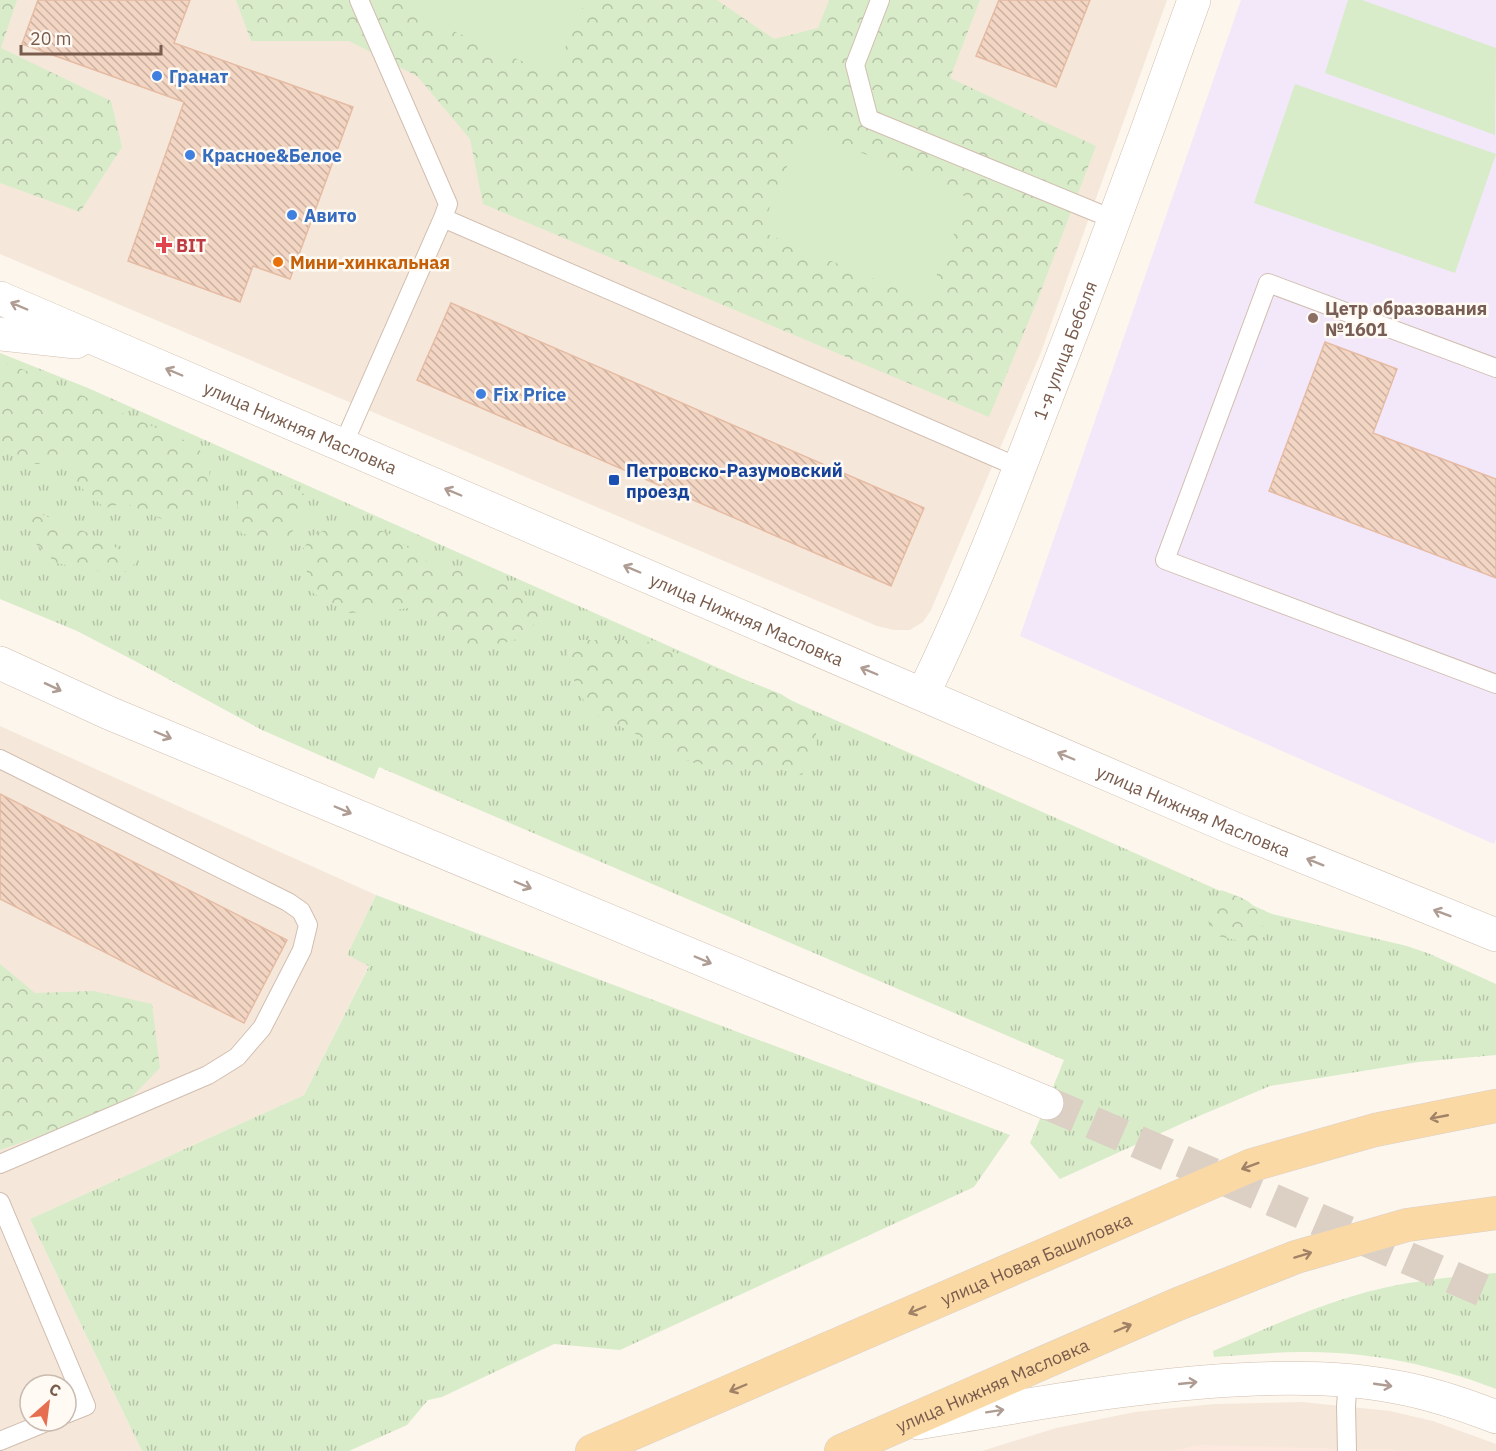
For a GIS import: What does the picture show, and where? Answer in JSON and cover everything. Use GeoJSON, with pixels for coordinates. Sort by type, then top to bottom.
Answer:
{"type":"FeatureCollection","features":[{"type":"Feature","properties":{"kind":"main road","name":"улица Новая Башиловка"},"geometry":{"type":"LineString","coordinates":[[592,1451],[1251,1165],[1375,1130],[1496,1106]]}},
{"type":"Feature","properties":{"kind":"main road","name":"улица Нижняя Масловка"},"geometry":{"type":"LineString","coordinates":[[896,1427],[1167,1309],[1296,1257],[1407,1225],[1496,1213]]}},
{"type":"Feature","properties":{"kind":"main road"},"geometry":{"type":"LineString","coordinates":[[841,1451],[896,1427]]}},
{"type":"Feature","properties":{"kind":"street","name":"1-я улица Бебеля"},"geometry":{"type":"LineString","coordinates":[[923,694],[957,622],[1020,468],[1115,220],[1194,0]]}},
{"type":"Feature","properties":{"kind":"street","name":"улица Нижняя Масловка"},"geometry":{"type":"LineString","coordinates":[[0,298],[1235,829],[1496,934]]}},
{"type":"Feature","properties":{"kind":"street"},"geometry":{"type":"LineString","coordinates":[[0,334],[111,345]]}},
{"type":"Feature","properties":{"kind":"street"},"geometry":{"type":"LineString","coordinates":[[0,663],[109,713],[1047,1103]]}},
{"type":"Feature","properties":{"kind":"street","name":"улица Нижняя Масловка"},"geometry":{"type":"LineString","coordinates":[[896,1427],[1144,1388],[1225,1380],[1302,1377],[1348,1380],[1395,1387],[1438,1396],[1496,1417]]}},
{"type":"Feature","properties":{"kind":"lane"},"geometry":{"type":"LineString","coordinates":[[343,445],[448,204],[358,0]]}},
{"type":"Feature","properties":{"kind":"lane"},"geometry":{"type":"LineString","coordinates":[[880,0],[855,65],[869,119],[1115,220]]}},
{"type":"Feature","properties":{"kind":"lane"},"geometry":{"type":"LineString","coordinates":[[442,218],[1020,468]]}},
{"type":"Feature","properties":{"kind":"lane"},"geometry":{"type":"LineString","coordinates":[[1496,368],[1268,283],[1165,560],[1496,684]]}},
{"type":"Feature","properties":{"kind":"lane"},"geometry":{"type":"LineString","coordinates":[[0,759],[288,902],[302,911],[308,925],[302,950],[262,1028],[237,1057],[208,1075],[0,1164]]}},
{"type":"Feature","properties":{"kind":"lane"},"geometry":{"type":"LineString","coordinates":[[0,1202],[72,1373]]}},
{"type":"Feature","properties":{"kind":"lane"},"geometry":{"type":"LineString","coordinates":[[1347,1451],[1348,1380]]}},
{"type":"Feature","properties":{"kind":"lane"},"geometry":{"type":"LineString","coordinates":[[78,1387],[86,1406],[78,1409]]}},
{"type":"Feature","properties":{"kind":"lane"},"geometry":{"type":"LineString","coordinates":[[0,1441],[20,1433]]}},
{"type":"Feature","properties":{"kind":"shaded area"},"geometry":{"type":"Polygon","coordinates":[[[0,0],[1167,0],[1041,352],[931,610],[923,622],[910,630],[894,630],[877,626],[0,254],[0,0]]]}},
{"type":"Feature","properties":{"kind":"shaded area","name":"Цетр образования №1601"},"geometry":{"type":"Polygon","coordinates":[[[1241,0],[1496,0],[1496,839],[1494,844],[1020,636],[1241,0]]]}},
{"type":"Feature","properties":{"kind":"shaded area"},"geometry":{"type":"Polygon","coordinates":[[[0,726],[376,895],[347,955],[369,965],[304,1095],[30,1219],[142,1451],[0,1451],[0,726]]]}},
{"type":"Feature","properties":{"kind":"shaded area"},"geometry":{"type":"Polygon","coordinates":[[[1302,1402],[1390,1411],[1433,1421],[1496,1444],[1496,1451],[982,1451],[1056,1428],[1135,1412],[1214,1404],[1302,1402]]]}},
{"type":"Feature","properties":{"kind":"shaded area"},"geometry":{"type":"Polygon","coordinates":[[[1201,1445],[1391,1449],[1396,1451],[1170,1451],[1201,1445]]]}},
{"type":"Feature","properties":{"kind":"green space"},"geometry":{"type":"Polygon","coordinates":[[[0,0],[17,0],[1,48],[111,101],[122,147],[80,212],[0,183],[0,0]]]}},
{"type":"Feature","properties":{"kind":"green space"},"geometry":{"type":"Polygon","coordinates":[[[236,0],[717,0],[774,39],[818,28],[829,0],[980,0],[950,78],[1096,146],[1039,296],[989,417],[483,204],[470,139],[417,76],[349,41],[251,41],[236,0]]]}},
{"type":"Feature","properties":{"kind":"green space"},"geometry":{"type":"Polygon","coordinates":[[[421,0],[586,0],[553,75],[415,14],[421,0]]]}},
{"type":"Feature","properties":{"kind":"green space"},"geometry":{"type":"Polygon","coordinates":[[[1348,0],[1362,0],[1496,48],[1495,135],[1325,73],[1348,0]]]}},
{"type":"Feature","properties":{"kind":"green space"},"geometry":{"type":"Polygon","coordinates":[[[1295,84],[1496,154],[1455,273],[1254,203],[1295,84]]]}},
{"type":"Feature","properties":{"kind":"green space"},"geometry":{"type":"Polygon","coordinates":[[[803,128],[969,198],[926,301],[760,231],[803,128]]]}},
{"type":"Feature","properties":{"kind":"green space"},"geometry":{"type":"Polygon","coordinates":[[[0,353],[88,388],[1272,914],[1407,946],[1496,984],[1496,1055],[1418,1062],[1270,1086],[1060,1179],[1030,1143],[1064,1060],[379,767],[374,779],[262,730],[77,631],[0,599],[0,353]]]}},
{"type":"Feature","properties":{"kind":"green space"},"geometry":{"type":"Polygon","coordinates":[[[0,363],[15,366],[195,445],[211,463],[207,490],[173,524],[125,503],[105,508],[78,485],[72,462],[35,464],[0,452],[0,363]]]}},
{"type":"Feature","properties":{"kind":"green space"},"geometry":{"type":"Polygon","coordinates":[[[271,475],[303,493],[311,508],[287,538],[242,534],[235,519],[243,478],[271,475]]]}},
{"type":"Feature","properties":{"kind":"green space"},"geometry":{"type":"Polygon","coordinates":[[[30,510],[91,534],[139,560],[125,572],[96,571],[56,563],[33,541],[30,510]]]}},
{"type":"Feature","properties":{"kind":"green space"},"geometry":{"type":"Polygon","coordinates":[[[339,524],[387,532],[427,562],[461,569],[506,585],[542,607],[537,619],[530,629],[515,640],[472,648],[427,606],[348,613],[313,593],[301,551],[314,535],[339,524]]]}},
{"type":"Feature","properties":{"kind":"green space"},"geometry":{"type":"Polygon","coordinates":[[[570,640],[643,640],[781,694],[815,716],[817,749],[802,775],[761,765],[696,764],[589,711],[566,664],[570,640]]]}},
{"type":"Feature","properties":{"kind":"green space"},"geometry":{"type":"Polygon","coordinates":[[[1221,890],[1252,904],[1259,916],[1265,936],[1253,944],[1218,936],[1206,917],[1221,890]]]}},
{"type":"Feature","properties":{"kind":"green space"},"geometry":{"type":"Polygon","coordinates":[[[376,895],[1010,1135],[974,1187],[620,1350],[554,1344],[442,1397],[428,1400],[407,1425],[349,1451],[142,1451],[30,1219],[304,1095],[369,966],[347,955],[376,895]]]}},
{"type":"Feature","properties":{"kind":"green space"},"geometry":{"type":"Polygon","coordinates":[[[0,964],[35,993],[94,991],[152,1004],[160,1068],[122,1107],[0,1150],[0,964]]]}},
{"type":"Feature","properties":{"kind":"green space"},"geometry":{"type":"Polygon","coordinates":[[[1496,1273],[1496,1389],[1425,1366],[1352,1354],[1291,1352],[1214,1357],[1213,1351],[1298,1315],[1350,1297],[1404,1284],[1496,1273]]]}},
{"type":"Feature","properties":{"kind":"building"},"geometry":{"type":"Polygon","coordinates":[[[38,0],[190,0],[174,43],[353,107],[290,279],[253,266],[240,302],[128,261],[184,102],[22,44],[38,0]]]}},
{"type":"Feature","properties":{"kind":"building"},"geometry":{"type":"Polygon","coordinates":[[[999,0],[1090,0],[1056,87],[976,56],[999,0]]]}},
{"type":"Feature","properties":{"kind":"building"},"geometry":{"type":"Polygon","coordinates":[[[451,303],[924,508],[891,586],[417,380],[451,303]]]}},
{"type":"Feature","properties":{"kind":"building"},"geometry":{"type":"Polygon","coordinates":[[[1325,342],[1397,369],[1373,433],[1496,479],[1496,578],[1269,491],[1325,342]]]}},
{"type":"Feature","properties":{"kind":"building"},"geometry":{"type":"Polygon","coordinates":[[[0,794],[287,940],[244,1023],[0,899],[0,794]]]}},
{"type":"Feature","properties":{"kind":"tunnel"},"geometry":{"type":"LineString","coordinates":[[1047,1103],[1496,1296]]}},
{"type":"Feature","properties":{"kind":"place","name":"Гранат"},"geometry":{"type":"Point","coordinates":[157,76]}},
{"type":"Feature","properties":{"kind":"place","name":"Красное&Белое"},"geometry":{"type":"Point","coordinates":[190,155]}},
{"type":"Feature","properties":{"kind":"place","name":"Авито"},"geometry":{"type":"Point","coordinates":[292,215]}},
{"type":"Feature","properties":{"kind":"place","name":"BIT"},"geometry":{"type":"Point","coordinates":[164,245]}},
{"type":"Feature","properties":{"kind":"place","name":"Мини-хинкальная"},"geometry":{"type":"Point","coordinates":[278,262]}},
{"type":"Feature","properties":{"kind":"place","name":"Цетр образования №1601"},"geometry":{"type":"Point","coordinates":[1313,318]}},
{"type":"Feature","properties":{"kind":"place","name":"Fix Price"},"geometry":{"type":"Point","coordinates":[481,394]}},
{"type":"Feature","properties":{"kind":"place","name":"Петровско-Разумовский проезд"},"geometry":{"type":"Point","coordinates":[614,480]}}]}
